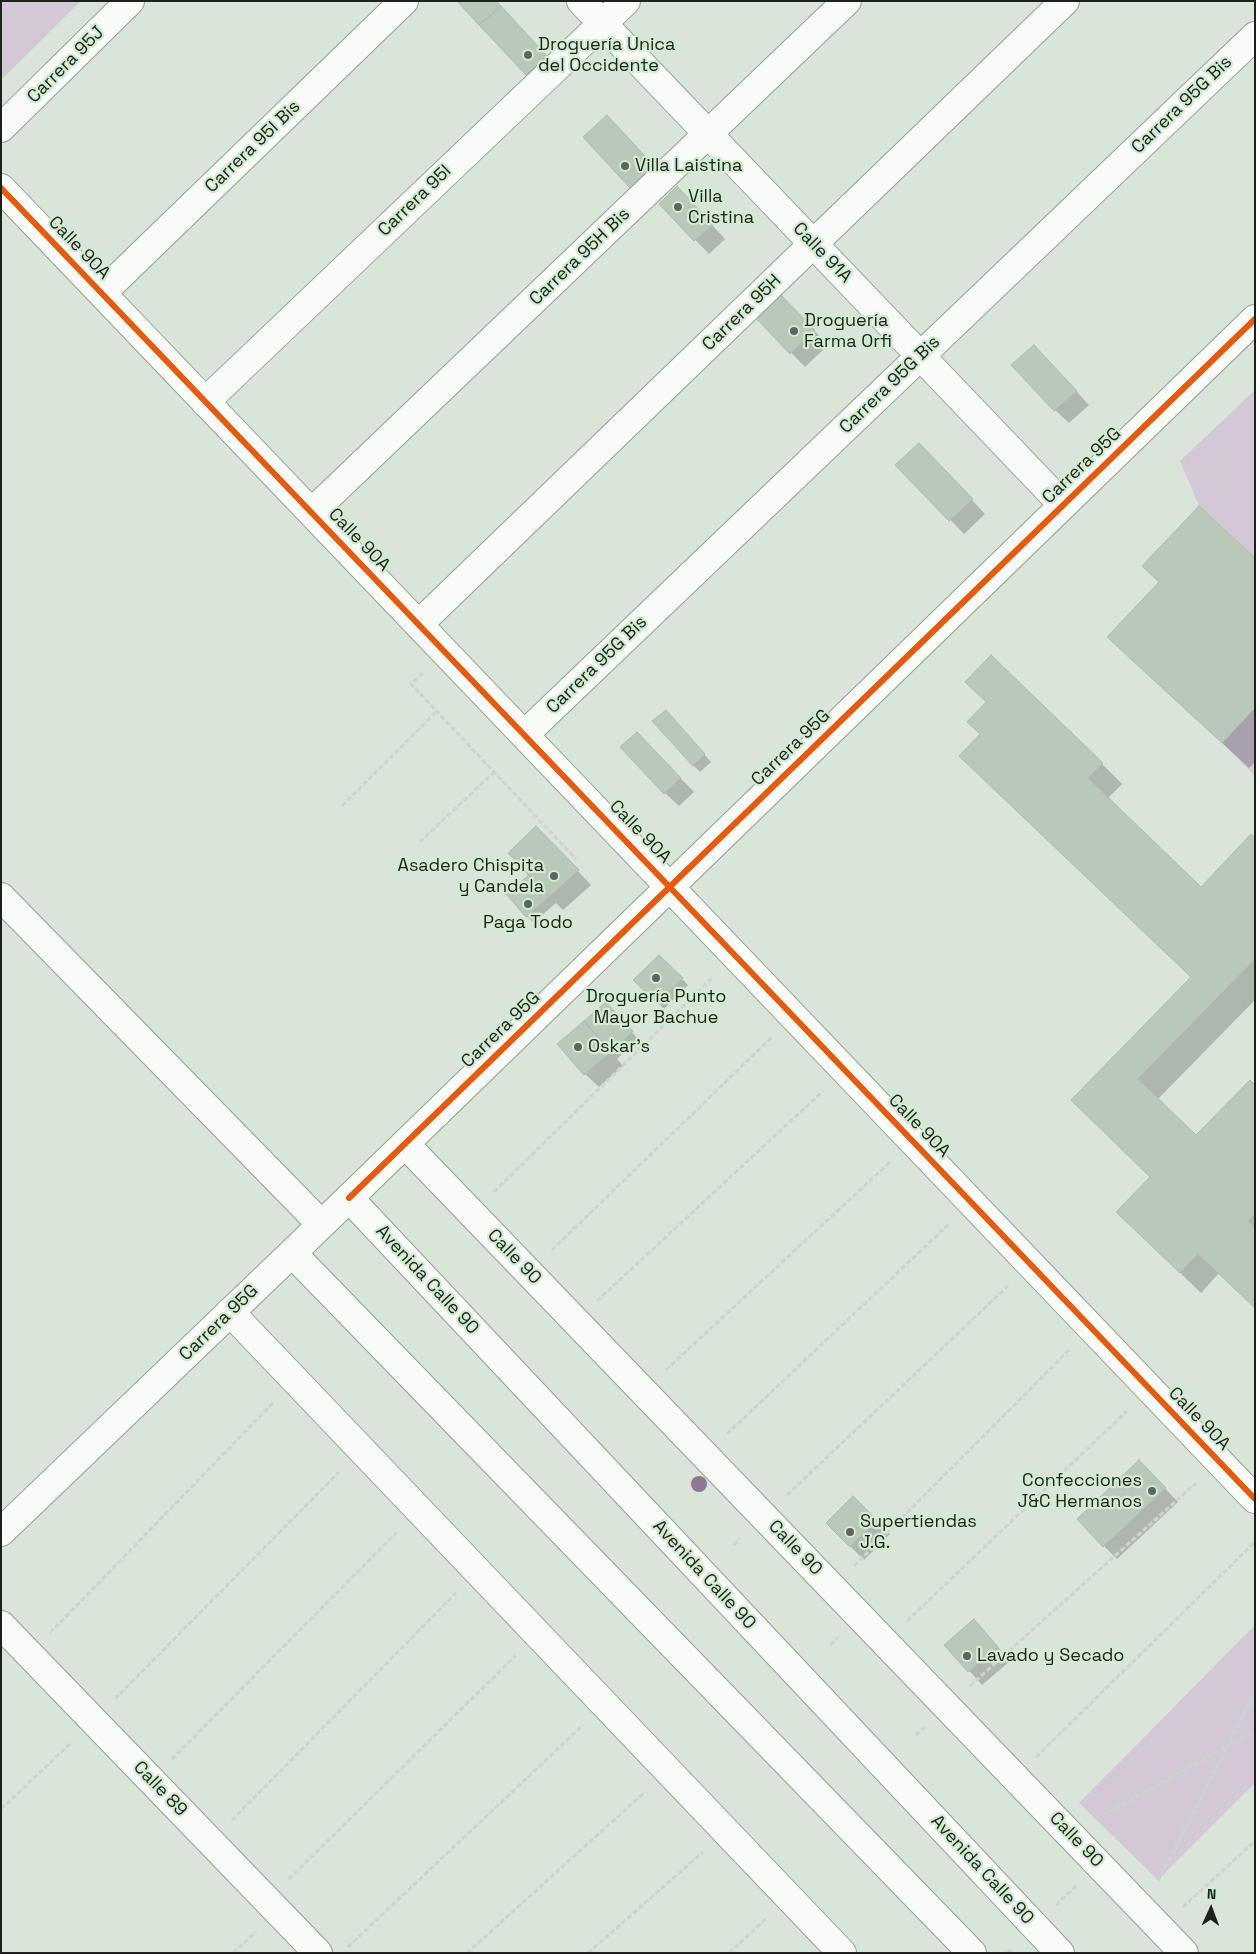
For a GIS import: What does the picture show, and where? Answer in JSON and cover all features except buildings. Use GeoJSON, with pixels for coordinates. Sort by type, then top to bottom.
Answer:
{"type":"FeatureCollection","features":[{"type":"Feature","properties":{"kind":"street","name":"Carrera 95J"},"geometry":{"type":"LineString","coordinates":[[1,128],[130,1]]}},
{"type":"Feature","properties":{"kind":"street","name":"Carrera 95I Bis"},"geometry":{"type":"LineString","coordinates":[[102,293],[404,1]]}},
{"type":"Feature","properties":{"kind":"street","name":"Calle 91A"},"geometry":{"type":"LineString","coordinates":[[581,1],[1063,505]]}},
{"type":"Feature","properties":{"kind":"street","name":"Carrera 95I"},"geometry":{"type":"LineString","coordinates":[[205,402],[626,1]]}},
{"type":"Feature","properties":{"kind":"street","name":"Carrera 95H Bis"},"geometry":{"type":"LineString","coordinates":[[312,512],[847,1]]}},
{"type":"Feature","properties":{"kind":"street","name":"Carrera 95H"},"geometry":{"type":"LineString","coordinates":[[419,624],[1065,1]]}},
{"type":"Feature","properties":{"kind":"street","name":"Carrera 95G Bis"},"geometry":{"type":"LineString","coordinates":[[525,734],[1255,36]]}},
{"type":"Feature","properties":{"kind":"street","name":"Calle 90A"},"geometry":{"type":"LineString","coordinates":[[1,188],[1255,1499]]}},
{"type":"Feature","properties":{"kind":"street","name":"Carrera 95G"},"geometry":{"type":"LineString","coordinates":[[1,1532],[405,1144],[1255,319]]}},
{"type":"Feature","properties":{"kind":"street"},"geometry":{"type":"LineString","coordinates":[[1,897],[321,1224]]}},
{"type":"Feature","properties":{"kind":"street","name":"Calle 90"},"geometry":{"type":"LineString","coordinates":[[405,1144],[1184,1953]]}},
{"type":"Feature","properties":{"kind":"street","name":"Avenida Calle 90"},"geometry":{"type":"LineString","coordinates":[[349,1198],[1060,1953]]}},
{"type":"Feature","properties":{"kind":"street"},"geometry":{"type":"LineString","coordinates":[[292,1253],[972,1953]]}},
{"type":"Feature","properties":{"kind":"street"},"geometry":{"type":"LineString","coordinates":[[230,1312],[842,1953]]}},
{"type":"Feature","properties":{"kind":"street","name":"Calle 89"},"geometry":{"type":"LineString","coordinates":[[1,1625],[318,1953]]}},
{"type":"Feature","properties":{"kind":"path"},"geometry":{"type":"LineString","coordinates":[[411,684],[576,859]]}},
{"type":"Feature","properties":{"kind":"path"},"geometry":{"type":"LineString","coordinates":[[342,806],[436,712]]}},
{"type":"Feature","properties":{"kind":"path"},"geometry":{"type":"LineString","coordinates":[[420,842],[493,773]]}},
{"type":"Feature","properties":{"kind":"path"},"geometry":{"type":"LineString","coordinates":[[486,1199],[736,955]]}},
{"type":"Feature","properties":{"kind":"path"},"geometry":{"type":"LineString","coordinates":[[551,1251],[794,1016]]}},
{"type":"Feature","properties":{"kind":"path"},"geometry":{"type":"LineString","coordinates":[[591,1306],[845,1070]]}},
{"type":"Feature","properties":{"kind":"path"},"geometry":{"type":"LineString","coordinates":[[660,1376],[913,1141]]}},
{"type":"Feature","properties":{"kind":"path"},"geometry":{"type":"LineString","coordinates":[[721,1440],[972,1202]]}},
{"type":"Feature","properties":{"kind":"path"},"geometry":{"type":"LineString","coordinates":[[734,1545],[1031,1265]]}},
{"type":"Feature","properties":{"kind":"path"},"geometry":{"type":"LineString","coordinates":[[850,1571],[1091,1328]]}},
{"type":"Feature","properties":{"kind":"path"},"geometry":{"type":"LineString","coordinates":[[903,1626],[1150,1389]]}},
{"type":"Feature","properties":{"kind":"path"},"geometry":{"type":"LineString","coordinates":[[30,1654],[274,1401]]}},
{"type":"Feature","properties":{"kind":"path"},"geometry":{"type":"LineString","coordinates":[[966,1689],[1219,1462]]}},
{"type":"Feature","properties":{"kind":"path"},"geometry":{"type":"LineString","coordinates":[[1,1809],[94,1720],[340,1470]]}},
{"type":"Feature","properties":{"kind":"path"},"geometry":{"type":"LineString","coordinates":[[151,1780],[399,1530]]}},
{"type":"Feature","properties":{"kind":"path"},"geometry":{"type":"LineString","coordinates":[[1034,1759],[1255,1542]]}},
{"type":"Feature","properties":{"kind":"path"},"geometry":{"type":"LineString","coordinates":[[211,1842],[458,1591]]}},
{"type":"Feature","properties":{"kind":"path"},"geometry":{"type":"LineString","coordinates":[[268,1901],[518,1653]]}},
{"type":"Feature","properties":{"kind":"path"},"geometry":{"type":"LineString","coordinates":[[1153,1887],[1255,1693]]}},
{"type":"Feature","properties":{"kind":"path"},"geometry":{"type":"LineString","coordinates":[[342,1953],[586,1723]]}},
{"type":"Feature","properties":{"kind":"path"},"geometry":{"type":"LineString","coordinates":[[1092,1820],[1255,1731]]}},
{"type":"Feature","properties":{"kind":"path"},"geometry":{"type":"LineString","coordinates":[[467,1953],[649,1788]]}},
{"type":"Feature","properties":{"kind":"path"},"geometry":{"type":"LineString","coordinates":[[1180,1910],[1255,1841]]}},
{"type":"Feature","properties":{"kind":"path"},"geometry":{"type":"LineString","coordinates":[[588,1953],[708,1848]]}},
{"type":"Feature","properties":{"kind":"path"},"geometry":{"type":"LineString","coordinates":[[729,1953],[772,1914]]}},
{"type":"Feature","properties":{"kind":"shaded area"},"geometry":{"type":"Polygon","coordinates":[[[1,1],[81,1],[1,80],[1,1]]]}},
{"type":"Feature","properties":{"kind":"shaded area"},"geometry":{"type":"Polygon","coordinates":[[[1255,390],[1255,558],[1199,506],[1180,461],[1255,390]]]}},
{"type":"Feature","properties":{"kind":"shaded area"},"geometry":{"type":"Polygon","coordinates":[[[1255,708],[1255,776],[1222,743],[1255,708]]]}},
{"type":"Feature","properties":{"kind":"shaded area"},"geometry":{"type":"Polygon","coordinates":[[[1255,1625],[1255,1783],[1158,1880],[1079,1803],[1255,1625]]]}},
{"type":"Feature","properties":{"kind":"cycle path"},"geometry":{"type":"LineString","coordinates":[[1,188],[1255,1499]]}},
{"type":"Feature","properties":{"kind":"cycle path"},"geometry":{"type":"LineString","coordinates":[[349,1198],[1255,319]]}},
{"type":"Feature","properties":{"kind":"place","name":"Droguería Unica del Occidente"},"geometry":{"type":"Point","coordinates":[528,55]}},
{"type":"Feature","properties":{"kind":"place","name":"Villa Laistina"},"geometry":{"type":"Point","coordinates":[625,166]}},
{"type":"Feature","properties":{"kind":"place","name":"Villa Cristina"},"geometry":{"type":"Point","coordinates":[678,207]}},
{"type":"Feature","properties":{"kind":"place","name":"Droguería Farma Orfi"},"geometry":{"type":"Point","coordinates":[794,331]}},
{"type":"Feature","properties":{"kind":"place","name":"Asadero Chispita y Candela"},"geometry":{"type":"Point","coordinates":[554,876]}},
{"type":"Feature","properties":{"kind":"place","name":"Paga Todo"},"geometry":{"type":"Point","coordinates":[528,904]}},
{"type":"Feature","properties":{"kind":"place","name":"Droguería Punto Mayor Bachue"},"geometry":{"type":"Point","coordinates":[656,978]}},
{"type":"Feature","properties":{"kind":"place","name":"Oskar's"},"geometry":{"type":"Point","coordinates":[578,1047]}},
{"type":"Feature","properties":{"kind":"place","name":"Confecciones J&C Hermanos"},"geometry":{"type":"Point","coordinates":[1152,1491]}},
{"type":"Feature","properties":{"kind":"place","name":"Supertiendas J.G."},"geometry":{"type":"Point","coordinates":[850,1532]}},
{"type":"Feature","properties":{"kind":"place","name":"Lavado y Secado"},"geometry":{"type":"Point","coordinates":[967,1656]}}]}
